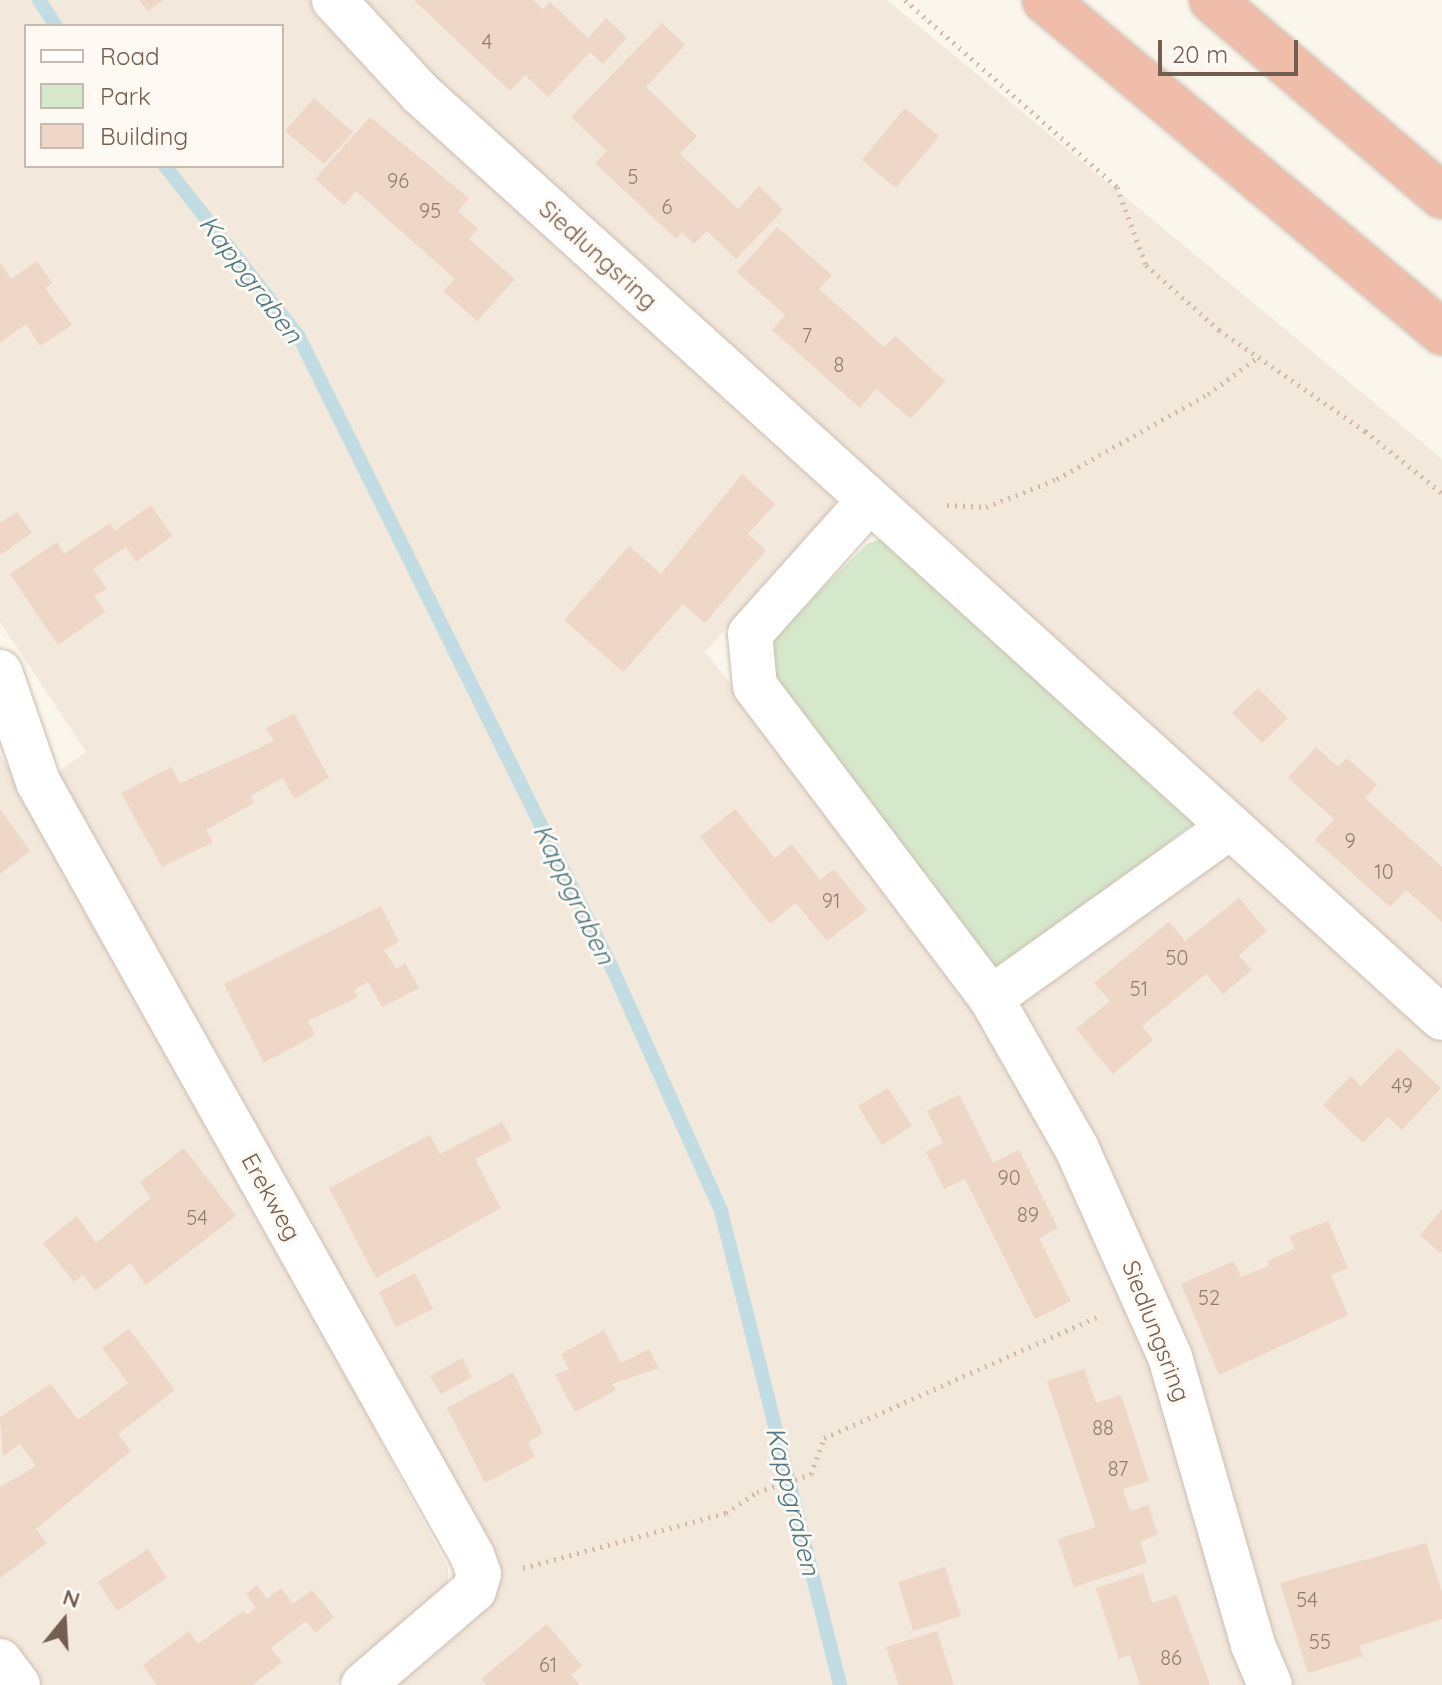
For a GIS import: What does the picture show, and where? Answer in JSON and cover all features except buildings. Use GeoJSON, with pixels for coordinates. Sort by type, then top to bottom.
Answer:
{"type":"FeatureCollection","features":[{"type":"Feature","properties":{"kind":"highway"},"geometry":{"type":"LineString","coordinates":[[1045,0],[1442,332]]}},
{"type":"Feature","properties":{"kind":"highway"},"geometry":{"type":"LineString","coordinates":[[1212,0],[1442,196]]}},
{"type":"Feature","properties":{"kind":"street","name":"Siedlungsring"},"geometry":{"type":"LineString","coordinates":[[334,0],[420,93],[1442,1018]]}},
{"type":"Feature","properties":{"kind":"street","name":"Siedlungsring"},"geometry":{"type":"LineString","coordinates":[[869,501],[750,634],[755,686],[991,998],[1077,1149],[1145,1296],[1191,1422],[1253,1645],[1270,1685]]}},
{"type":"Feature","properties":{"kind":"street","name":"Erekweg"},"geometry":{"type":"LineString","coordinates":[[0,672],[38,782],[479,1574]]}},
{"type":"Feature","properties":{"kind":"street"},"geometry":{"type":"LineString","coordinates":[[991,998],[1230,827]]}},
{"type":"Feature","properties":{"kind":"street"},"geometry":{"type":"LineString","coordinates":[[363,1685],[474,1590],[479,1574]]}},
{"type":"Feature","properties":{"kind":"street"},"geometry":{"type":"LineString","coordinates":[[0,1661],[18,1685]]}},
{"type":"Feature","properties":{"kind":"path"},"geometry":{"type":"LineString","coordinates":[[905,0],[1117,187],[1146,265],[1258,357],[1442,493]]}},
{"type":"Feature","properties":{"kind":"path"},"geometry":{"type":"LineString","coordinates":[[942,505],[986,507],[1057,479],[1208,394],[1258,357]]}},
{"type":"Feature","properties":{"kind":"path"},"geometry":{"type":"LineString","coordinates":[[479,1574],[500,1574],[726,1513],[765,1489],[811,1474],[824,1438],[1145,1296]]}},
{"type":"Feature","properties":{"kind":"shaded area"},"geometry":{"type":"Polygon","coordinates":[[[0,0],[313,0],[835,498],[832,512],[705,652],[841,820],[976,999],[1133,1307],[1250,1685],[379,1685],[497,1584],[499,1562],[47,780],[86,752],[0,622],[0,0]]]}},
{"type":"Feature","properties":{"kind":"shaded area"},"geometry":{"type":"Polygon","coordinates":[[[352,0],[887,0],[1442,459],[1442,1000],[418,71],[352,0]]]}},
{"type":"Feature","properties":{"kind":"shaded area"},"geometry":{"type":"Polygon","coordinates":[[[0,755],[52,830],[384,1419],[373,1427],[448,1568],[448,1583],[437,1598],[335,1685],[35,1685],[0,1638],[0,755]]]}},
{"type":"Feature","properties":{"kind":"shaded area"},"geometry":{"type":"Polygon","coordinates":[[[1221,843],[1442,1030],[1442,1685],[1286,1685],[1016,1021],[1017,998],[1221,843]]]}},
{"type":"Feature","properties":{"kind":"green space"},"geometry":{"type":"Polygon","coordinates":[[[880,539],[1193,812],[1193,824],[1010,966],[993,966],[771,685],[771,639],[867,544],[880,539]]]}},
{"type":"Feature","properties":{"kind":"waterway","name":"Kappgraben"},"geometry":{"type":"LineString","coordinates":[[39,0],[55,24]]}},
{"type":"Feature","properties":{"kind":"waterway","name":"Kappgraben"},"geometry":{"type":"LineString","coordinates":[[167,168],[299,337],[612,968],[721,1211],[840,1685]]}}]}
